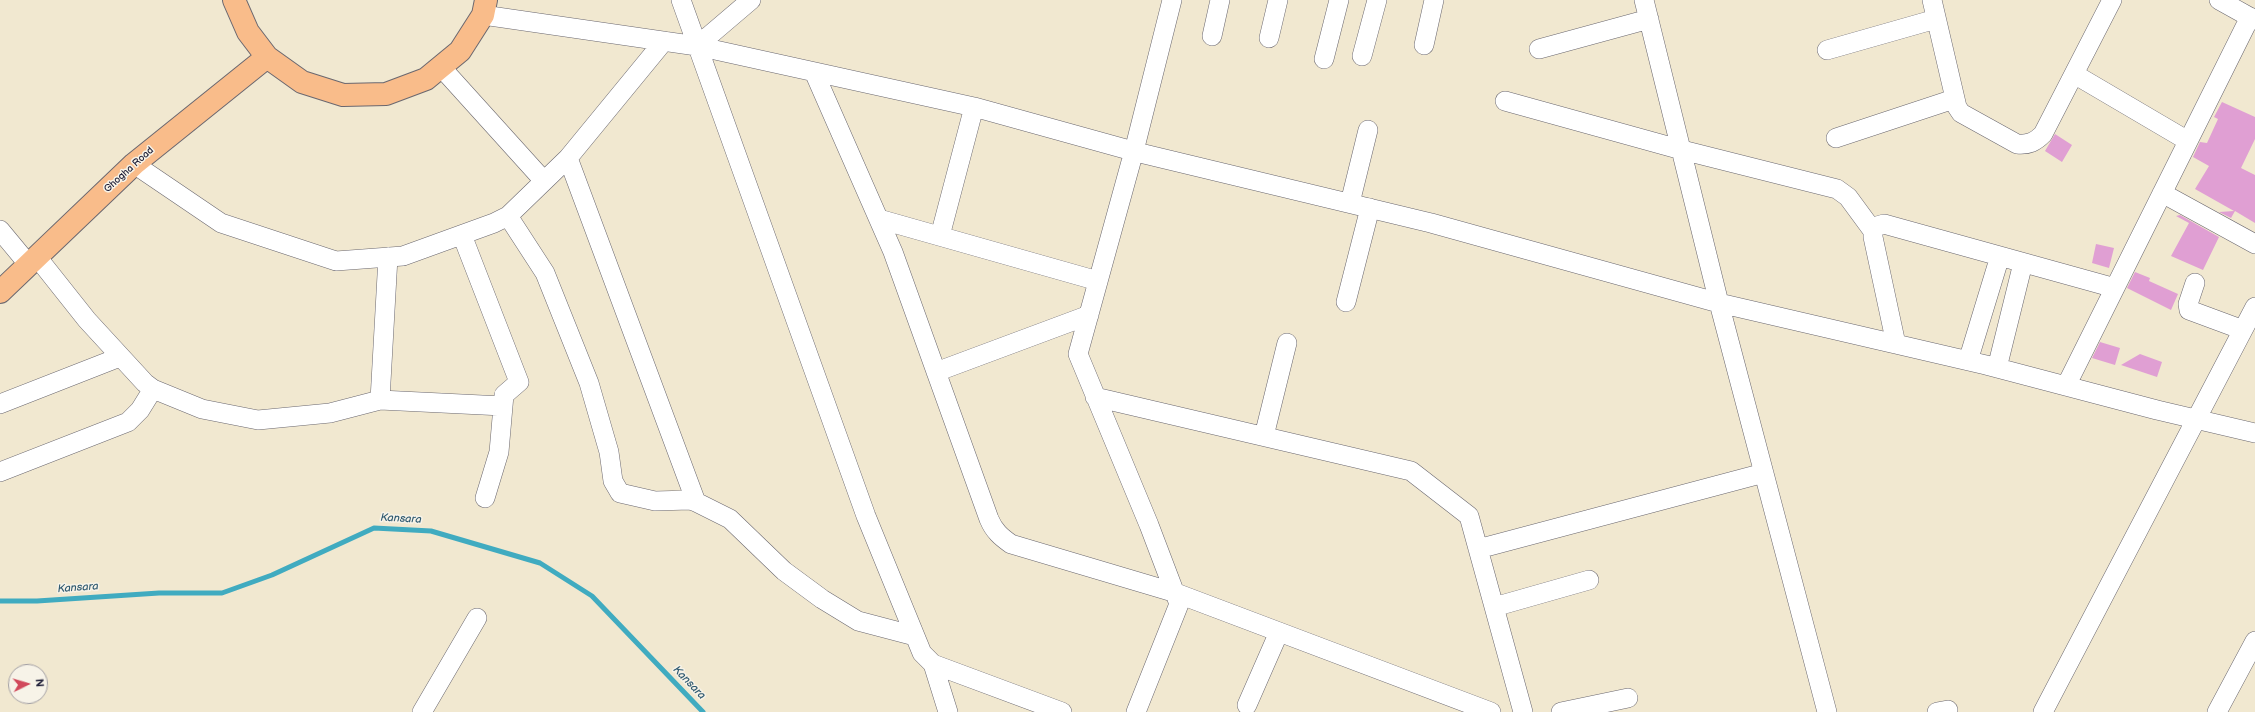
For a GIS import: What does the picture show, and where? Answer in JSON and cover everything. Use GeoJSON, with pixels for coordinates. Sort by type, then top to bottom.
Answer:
{"type":"FeatureCollection","features":[{"type":"Feature","properties":{"kind":"main road"},"geometry":{"type":"LineString","coordinates":[[234,0],[248,32],[267,57],[302,82],[343,95],[386,94],[426,79],[460,51],[484,7]]}},
{"type":"Feature","properties":{"kind":"main road","name":"Ghogha Road"},"geometry":{"type":"LineString","coordinates":[[0,292],[134,164],[267,57]]}},
{"type":"Feature","properties":{"kind":"street"},"geometry":{"type":"LineString","coordinates":[[681,0],[866,516],[922,653],[933,664],[1062,712]]}},
{"type":"Feature","properties":{"kind":"street"},"geometry":{"type":"LineString","coordinates":[[697,46],[751,0]]}},
{"type":"Feature","properties":{"kind":"street"},"geometry":{"type":"LineString","coordinates":[[1136,712],[1179,604],[1176,593],[1078,354],[1134,151],[1172,0]]}},
{"type":"Feature","properties":{"kind":"street"},"geometry":{"type":"LineString","coordinates":[[1212,36],[1220,0]]}},
{"type":"Feature","properties":{"kind":"street"},"geometry":{"type":"LineString","coordinates":[[1269,38],[1278,0]]}},
{"type":"Feature","properties":{"kind":"street"},"geometry":{"type":"LineString","coordinates":[[1324,59],[1339,0]]}},
{"type":"Feature","properties":{"kind":"street"},"geometry":{"type":"LineString","coordinates":[[1362,56],[1377,0]]}},
{"type":"Feature","properties":{"kind":"street"},"geometry":{"type":"LineString","coordinates":[[1424,45],[1434,0]]}},
{"type":"Feature","properties":{"kind":"street"},"geometry":{"type":"LineString","coordinates":[[1644,0],[1719,303],[1827,712]]}},
{"type":"Feature","properties":{"kind":"street"},"geometry":{"type":"LineString","coordinates":[[1932,0],[1954,99],[1961,113],[2017,144],[2026,145],[2035,142],[2043,134],[2112,0]]}},
{"type":"Feature","properties":{"kind":"street"},"geometry":{"type":"LineString","coordinates":[[2066,386],[2188,141],[2252,19],[2219,0]]}},
{"type":"Feature","properties":{"kind":"street"},"geometry":{"type":"LineString","coordinates":[[484,7],[697,46],[974,107],[1134,151],[1431,223],[1719,303],[1997,368],[2196,420],[2255,433]]}},
{"type":"Feature","properties":{"kind":"street"},"geometry":{"type":"LineString","coordinates":[[1826,50],[1936,18]]}},
{"type":"Feature","properties":{"kind":"street"},"geometry":{"type":"LineString","coordinates":[[1538,49],[1649,19]]}},
{"type":"Feature","properties":{"kind":"street"},"geometry":{"type":"LineString","coordinates":[[134,164],[221,223],[336,262],[403,256],[494,223],[508,216],[568,158],[664,41]]}},
{"type":"Feature","properties":{"kind":"street"},"geometry":{"type":"LineString","coordinates":[[441,67],[544,181]]}},
{"type":"Feature","properties":{"kind":"street"},"geometry":{"type":"LineString","coordinates":[[814,72],[893,252],[988,520],[994,530],[1002,538],[1011,544],[1176,593],[1491,712]]}},
{"type":"Feature","properties":{"kind":"street"},"geometry":{"type":"LineString","coordinates":[[2074,74],[2188,141]]}},
{"type":"Feature","properties":{"kind":"street"},"geometry":{"type":"LineString","coordinates":[[1836,138],[1954,99]]}},
{"type":"Feature","properties":{"kind":"street"},"geometry":{"type":"LineString","coordinates":[[1505,101],[1682,150],[1837,188],[1848,197],[1873,231],[1896,344]]}},
{"type":"Feature","properties":{"kind":"street"},"geometry":{"type":"LineString","coordinates":[[940,236],[974,107]]}},
{"type":"Feature","properties":{"kind":"street"},"geometry":{"type":"LineString","coordinates":[[1350,204],[1368,130]]}},
{"type":"Feature","properties":{"kind":"street"},"geometry":{"type":"LineString","coordinates":[[568,158],[696,502]]}},
{"type":"Feature","properties":{"kind":"street"},"geometry":{"type":"LineString","coordinates":[[2162,193],[2255,244]]}},
{"type":"Feature","properties":{"kind":"street"},"geometry":{"type":"LineString","coordinates":[[1346,302],[1370,208]]}},
{"type":"Feature","properties":{"kind":"street"},"geometry":{"type":"LineString","coordinates":[[508,216],[548,280],[589,383],[609,452],[613,481],[620,493],[655,501],[690,500],[696,502],[730,519],[784,571],[846,614],[858,621],[916,636]]}},
{"type":"Feature","properties":{"kind":"street"},"geometry":{"type":"LineString","coordinates":[[879,219],[1098,280]]}},
{"type":"Feature","properties":{"kind":"street"},"geometry":{"type":"LineString","coordinates":[[1873,231],[1877,226],[1884,224],[2115,288]]}},
{"type":"Feature","properties":{"kind":"street"},"geometry":{"type":"LineString","coordinates":[[0,230],[33,261],[120,357],[153,389],[202,409],[258,420],[330,412],[380,400],[504,406]]}},
{"type":"Feature","properties":{"kind":"street"},"geometry":{"type":"LineString","coordinates":[[462,235],[519,382],[504,395],[499,452],[485,498]]}},
{"type":"Feature","properties":{"kind":"street"},"geometry":{"type":"LineString","coordinates":[[1968,361],[2000,256]]}},
{"type":"Feature","properties":{"kind":"street"},"geometry":{"type":"LineString","coordinates":[[380,400],[388,257]]}},
{"type":"Feature","properties":{"kind":"street"},"geometry":{"type":"LineString","coordinates":[[1997,368],[2023,262]]}},
{"type":"Feature","properties":{"kind":"street"},"geometry":{"type":"LineString","coordinates":[[2195,283],[2188,304],[2190,310],[2243,330]]}},
{"type":"Feature","properties":{"kind":"street"},"geometry":{"type":"LineString","coordinates":[[2043,712],[2255,308]]}},
{"type":"Feature","properties":{"kind":"street"},"geometry":{"type":"LineString","coordinates":[[936,372],[1089,315]]}},
{"type":"Feature","properties":{"kind":"street"},"geometry":{"type":"LineString","coordinates":[[1264,436],[1288,343]]}},
{"type":"Feature","properties":{"kind":"street"},"geometry":{"type":"LineString","coordinates":[[0,404],[120,357]]}},
{"type":"Feature","properties":{"kind":"street"},"geometry":{"type":"LineString","coordinates":[[0,472],[128,422],[140,410],[153,389]]}},
{"type":"Feature","properties":{"kind":"street"},"geometry":{"type":"LineString","coordinates":[[1095,396],[1411,471],[1469,516],[1522,712]]}},
{"type":"Feature","properties":{"kind":"street"},"geometry":{"type":"LineString","coordinates":[[1478,549],[1764,472]]}},
{"type":"Feature","properties":{"kind":"street"},"geometry":{"type":"LineString","coordinates":[[1494,607],[1589,580]]}},
{"type":"Feature","properties":{"kind":"street"},"geometry":{"type":"LineString","coordinates":[[422,712],[477,618]]}},
{"type":"Feature","properties":{"kind":"street"},"geometry":{"type":"LineString","coordinates":[[1247,705],[1279,632]]}},
{"type":"Feature","properties":{"kind":"street"},"geometry":{"type":"LineString","coordinates":[[2217,712],[2250,663],[2255,641]]}},
{"type":"Feature","properties":{"kind":"street"},"geometry":{"type":"LineString","coordinates":[[933,664],[948,712]]}},
{"type":"Feature","properties":{"kind":"street"},"geometry":{"type":"LineString","coordinates":[[1561,712],[1628,698]]}},
{"type":"Feature","properties":{"kind":"building"},"geometry":{"type":"Polygon","coordinates":[[[2222,102],[2255,117],[2255,139],[2241,168],[2255,175],[2255,223],[2235,211],[2231,218],[2219,212],[2234,211],[2195,189],[2209,166],[2193,157],[2200,142],[2207,143],[2218,119],[2214,117],[2222,102]]]}},
{"type":"Feature","properties":{"kind":"building"},"geometry":{"type":"Polygon","coordinates":[[[2055,134],[2072,145],[2062,162],[2045,151],[2055,134]]]}},
{"type":"Feature","properties":{"kind":"building"},"geometry":{"type":"Polygon","coordinates":[[[2180,215],[2219,237],[2203,270],[2171,256],[2189,223],[2176,216],[2180,215]]]}},
{"type":"Feature","properties":{"kind":"building"},"geometry":{"type":"Polygon","coordinates":[[[2096,244],[2114,248],[2109,268],[2092,263],[2096,244]]]}},
{"type":"Feature","properties":{"kind":"building"},"geometry":{"type":"Polygon","coordinates":[[[2135,272],[2150,278],[2149,281],[2178,294],[2171,310],[2127,288],[2135,272]]]}},
{"type":"Feature","properties":{"kind":"building"},"geometry":{"type":"Polygon","coordinates":[[[2100,342],[2120,348],[2115,365],[2092,358],[2100,342]]]}},
{"type":"Feature","properties":{"kind":"building"},"geometry":{"type":"Polygon","coordinates":[[[2140,354],[2162,362],[2157,377],[2121,365],[2140,354]]]}},
{"type":"Feature","properties":{"kind":"waterway","name":"Kansara"},"geometry":{"type":"LineString","coordinates":[[0,601],[37,601],[159,593],[222,593],[272,575],[374,528],[431,531],[540,563],[592,596],[703,712]]}}]}
